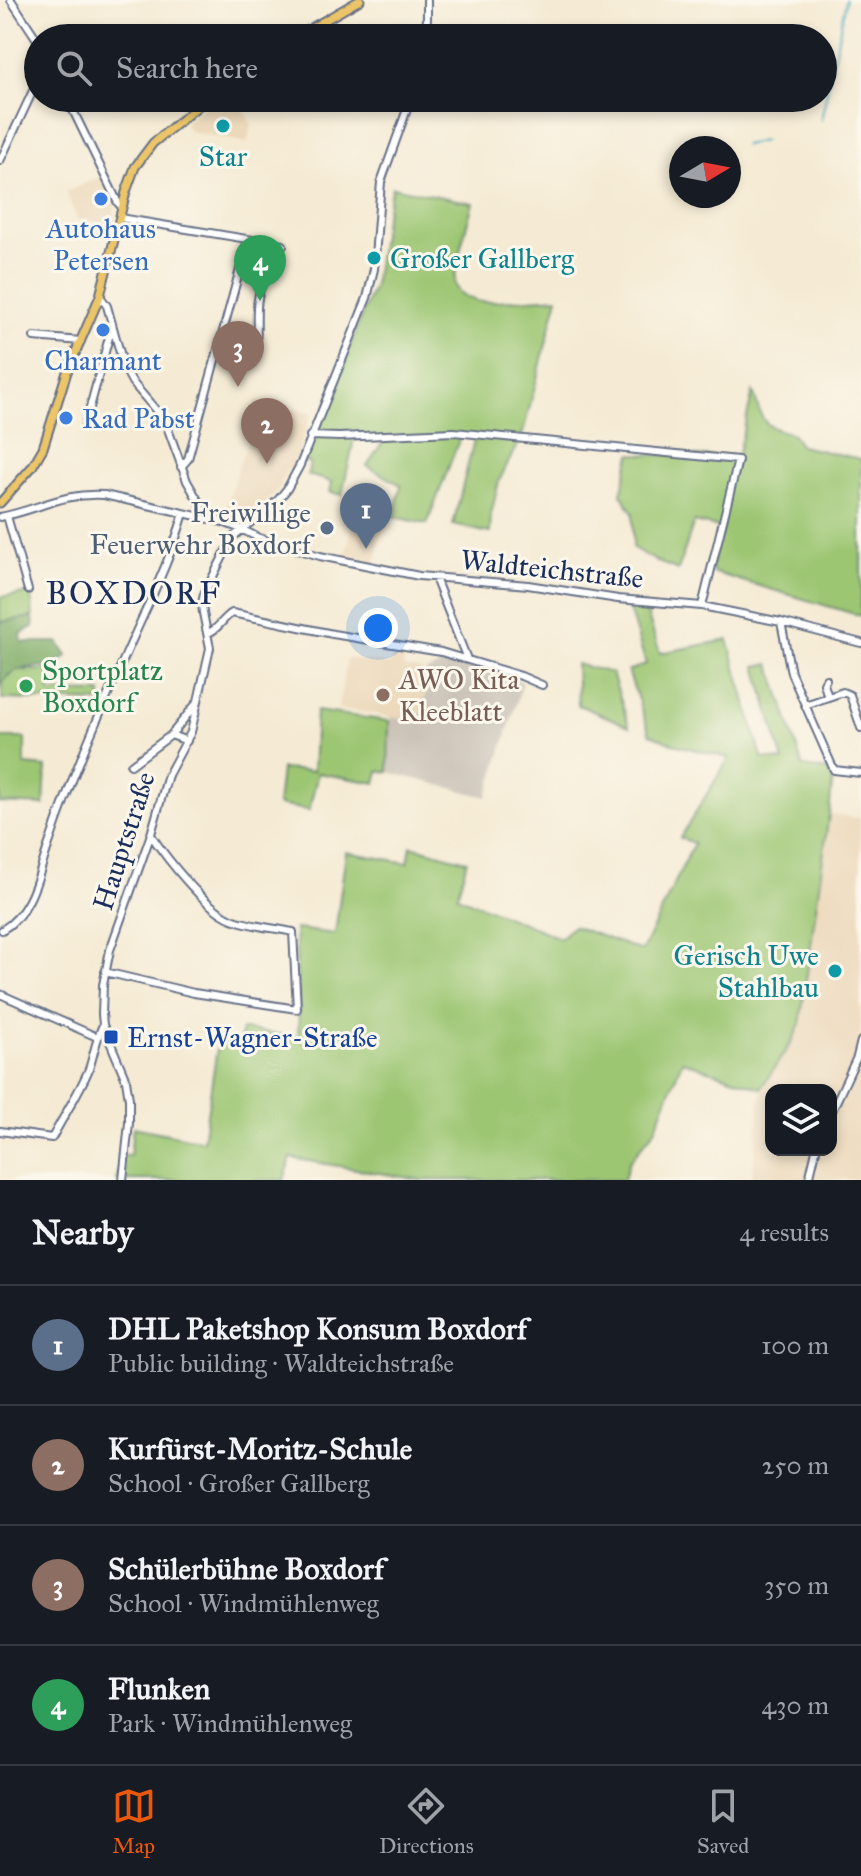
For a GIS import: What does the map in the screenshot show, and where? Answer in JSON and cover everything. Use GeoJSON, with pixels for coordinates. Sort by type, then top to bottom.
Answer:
{"type":"FeatureCollection","features":[{"type":"Feature","properties":{"kind":"main road"},"geometry":{"type":"LineString","coordinates":[[318,24],[360,0]]}},
{"type":"Feature","properties":{"kind":"main road"},"geometry":{"type":"LineString","coordinates":[[0,503],[39,455],[60,393],[100,296],[128,184],[140,159],[153,143],[190,112]]}},
{"type":"Feature","properties":{"kind":"street"},"geometry":{"type":"LineString","coordinates":[[11,0],[27,24]]}},
{"type":"Feature","properties":{"kind":"street"},"geometry":{"type":"LineString","coordinates":[[426,0],[426,24]]}},
{"type":"Feature","properties":{"kind":"street"},"geometry":{"type":"LineString","coordinates":[[0,161],[24,110]]}},
{"type":"Feature","properties":{"kind":"street"},"geometry":{"type":"LineString","coordinates":[[74,112],[122,207]]}},
{"type":"Feature","properties":{"kind":"street"},"geometry":{"type":"LineString","coordinates":[[241,529],[287,489],[300,465],[367,298],[374,269],[381,182],[406,112]]}},
{"type":"Feature","properties":{"kind":"street"},"geometry":{"type":"LineString","coordinates":[[120,218],[283,245]]}},
{"type":"Feature","properties":{"kind":"street"},"geometry":{"type":"LineString","coordinates":[[248,363],[256,338],[257,303],[269,243]]}},
{"type":"Feature","properties":{"kind":"street"},"geometry":{"type":"LineString","coordinates":[[181,467],[188,459],[240,269],[244,266],[265,269]]}},
{"type":"Feature","properties":{"kind":"street"},"geometry":{"type":"LineString","coordinates":[[100,296],[107,306],[124,367],[132,382],[165,421],[181,467],[204,517]]}},
{"type":"Feature","properties":{"kind":"street"},"geometry":{"type":"LineString","coordinates":[[85,426],[109,337],[113,332]]}},
{"type":"Feature","properties":{"kind":"street"},"geometry":{"type":"LineString","coordinates":[[34,337],[81,341]]}},
{"type":"Feature","properties":{"kind":"street"},"geometry":{"type":"LineString","coordinates":[[310,436],[454,432],[738,460],[702,606]]}},
{"type":"Feature","properties":{"kind":"street","name":"Waldteichstraße"},"geometry":{"type":"LineString","coordinates":[[4,517],[59,499],[89,494],[121,498],[204,517],[320,556],[435,578],[528,585],[618,599],[702,606],[861,643]]}},
{"type":"Feature","properties":{"kind":"street"},"geometry":{"type":"LineString","coordinates":[[2,930],[28,904],[33,893],[77,767],[168,560],[184,513]]}},
{"type":"Feature","properties":{"kind":"street"},"geometry":{"type":"LineString","coordinates":[[4,517],[28,590]]}},
{"type":"Feature","properties":{"kind":"street","name":"Hauptstraße"},"geometry":{"type":"LineString","coordinates":[[123,1180],[129,1099],[126,1080],[103,1025],[105,972],[168,775],[191,732],[210,648],[203,613],[204,594],[233,537],[241,529]]}},
{"type":"Feature","properties":{"kind":"street"},"geometry":{"type":"LineString","coordinates":[[435,578],[465,659]]}},
{"type":"Feature","properties":{"kind":"street"},"geometry":{"type":"LineString","coordinates":[[208,633],[232,613],[441,652],[542,685]]}},
{"type":"Feature","properties":{"kind":"street"},"geometry":{"type":"LineString","coordinates":[[781,622],[791,673],[834,770],[861,773]]}},
{"type":"Feature","properties":{"kind":"street"},"geometry":{"type":"LineString","coordinates":[[826,679],[824,684],[828,697]]}},
{"type":"Feature","properties":{"kind":"street"},"geometry":{"type":"LineString","coordinates":[[805,705],[843,692],[850,695],[861,728]]}},
{"type":"Feature","properties":{"kind":"street"},"geometry":{"type":"LineString","coordinates":[[131,765],[171,735],[198,702]]}},
{"type":"Feature","properties":{"kind":"street"},"geometry":{"type":"LineString","coordinates":[[171,735],[187,741]]}},
{"type":"Feature","properties":{"kind":"street"},"geometry":{"type":"LineString","coordinates":[[105,972],[194,993],[297,1009],[293,932],[231,919],[194,889],[162,852],[151,834]]}},
{"type":"Feature","properties":{"kind":"street"},"geometry":{"type":"LineString","coordinates":[[0,994],[97,1037]]}},
{"type":"Feature","properties":{"kind":"street"},"geometry":{"type":"LineString","coordinates":[[0,1131],[52,1138],[82,1084],[103,1025]]}},
{"type":"Feature","properties":{"kind":"street"},"geometry":{"type":"LineString","coordinates":[[837,1100],[861,1041]]}},
{"type":"Feature","properties":{"kind":"street"},"geometry":{"type":"LineString","coordinates":[[809,1180],[815,1156]]}},
{"type":"Feature","properties":{"kind":"shaded area"},"geometry":{"type":"Polygon","coordinates":[[[198,112],[245,112],[252,124],[247,143],[189,131],[184,123],[198,112]]]}},
{"type":"Feature","properties":{"kind":"shaded area","name":"Autohaus Petersen"},"geometry":{"type":"Polygon","coordinates":[[[103,176],[115,205],[115,225],[77,219],[66,192],[103,176]]]}},
{"type":"Feature","properties":{"kind":"shaded area"},"geometry":{"type":"Polygon","coordinates":[[[257,400],[311,413],[293,471],[287,469],[279,489],[259,508],[236,521],[223,517],[247,446],[257,400]]]}},
{"type":"Feature","properties":{"kind":"shaded area"},"geometry":{"type":"Polygon","coordinates":[[[366,498],[390,504],[375,563],[345,557],[359,501],[366,498]]]}},
{"type":"Feature","properties":{"kind":"shaded area","name":"AWO Kita Kleeblatt"},"geometry":{"type":"Polygon","coordinates":[[[393,647],[406,650],[403,667],[423,671],[423,680],[429,681],[417,722],[338,709],[347,658],[391,664],[393,647]]]}},
{"type":"Feature","properties":{"kind":"shaded area"},"geometry":{"type":"Polygon","coordinates":[[[439,657],[523,682],[487,797],[388,772],[390,717],[418,722],[430,678],[426,671],[438,667],[439,657]]]}},
{"type":"Feature","properties":{"kind":"shaded area"},"geometry":{"type":"Polygon","coordinates":[[[829,814],[859,818],[861,1180],[752,1180],[761,1088],[800,1024],[829,814]]]}},
{"type":"Feature","properties":{"kind":"green space"},"geometry":{"type":"Polygon","coordinates":[[[392,187],[473,203],[455,279],[457,289],[463,295],[482,302],[558,297],[523,433],[499,481],[490,533],[453,525],[475,436],[461,435],[427,524],[394,517],[401,485],[367,466],[384,440],[354,439],[342,495],[330,492],[332,482],[308,475],[310,463],[304,461],[374,285],[392,187]]]}},
{"type":"Feature","properties":{"kind":"green space"},"geometry":{"type":"Polygon","coordinates":[[[753,392],[765,422],[793,434],[800,446],[861,459],[861,616],[712,572],[718,527],[694,522],[678,570],[633,548],[633,513],[621,494],[631,454],[737,457],[753,392]]]}},
{"type":"Feature","properties":{"kind":"green space"},"geometry":{"type":"Polygon","coordinates":[[[31,593],[33,617],[0,622],[0,597],[31,593]]]}},
{"type":"Feature","properties":{"kind":"green space"},"geometry":{"type":"Polygon","coordinates":[[[627,603],[644,604],[660,653],[728,640],[762,758],[783,761],[756,666],[770,664],[803,767],[827,770],[833,777],[800,1024],[761,1088],[682,1061],[655,1130],[629,1162],[624,1180],[421,1180],[291,1158],[284,1180],[117,1180],[118,1155],[130,1156],[133,1127],[203,1141],[218,1041],[239,1044],[242,1029],[298,1037],[295,929],[335,934],[346,852],[408,863],[411,846],[467,861],[457,896],[560,938],[573,926],[642,951],[694,843],[680,838],[729,758],[680,746],[650,734],[628,671],[646,664],[627,603]]]}},
{"type":"Feature","properties":{"kind":"green space"},"geometry":{"type":"Polygon","coordinates":[[[33,617],[34,626],[21,634],[22,642],[58,642],[67,656],[51,665],[16,671],[0,685],[0,622],[33,617]]]}},
{"type":"Feature","properties":{"kind":"green space"},"geometry":{"type":"Polygon","coordinates":[[[576,664],[612,673],[629,726],[578,705],[576,664]]]}},
{"type":"Feature","properties":{"kind":"green space","name":"Sportplatz Boxdorf"},"geometry":{"type":"Polygon","coordinates":[[[15,670],[52,670],[50,692],[101,693],[101,702],[2,699],[3,680],[15,670]]]}},
{"type":"Feature","properties":{"kind":"green space"},"geometry":{"type":"Polygon","coordinates":[[[316,711],[389,721],[388,772],[379,771],[376,783],[318,773],[309,810],[277,805],[281,769],[313,771],[316,711]]]}},
{"type":"Feature","properties":{"kind":"green space"},"geometry":{"type":"Polygon","coordinates":[[[0,738],[25,738],[25,765],[46,767],[44,805],[0,803],[0,738]]]}},
{"type":"Feature","properties":{"kind":"waterway"},"geometry":{"type":"LineString","coordinates":[[837,43],[846,0]]}},
{"type":"Feature","properties":{"kind":"waterway"},"geometry":{"type":"LineString","coordinates":[[821,120],[823,112]]}},
{"type":"Feature","properties":{"kind":"waterway"},"geometry":{"type":"LineString","coordinates":[[744,145],[764,141]]}},
{"type":"Feature","properties":{"kind":"place","name":"Star"},"geometry":{"type":"Point","coordinates":[223,126]}},
{"type":"Feature","properties":{"kind":"place","name":"Autohaus Petersen"},"geometry":{"type":"Point","coordinates":[101,199]}},
{"type":"Feature","properties":{"kind":"place","name":"Großer Gallberg"},"geometry":{"type":"Point","coordinates":[374,258]}},
{"type":"Feature","properties":{"kind":"place","name":"Flunken"},"geometry":{"type":"Point","coordinates":[260,301]}},
{"type":"Feature","properties":{"kind":"place","name":"Charmant"},"geometry":{"type":"Point","coordinates":[103,330]}},
{"type":"Feature","properties":{"kind":"place","name":"Schülerbühne Boxdorf"},"geometry":{"type":"Point","coordinates":[238,387]}},
{"type":"Feature","properties":{"kind":"place","name":"Rad Pabst"},"geometry":{"type":"Point","coordinates":[66,418]}},
{"type":"Feature","properties":{"kind":"place","name":"Kurfürst-Moritz-Schule"},"geometry":{"type":"Point","coordinates":[267,464]}},
{"type":"Feature","properties":{"kind":"place","name":"Freiwillige Feuerwehr Boxdorf"},"geometry":{"type":"Point","coordinates":[327,528]}},
{"type":"Feature","properties":{"kind":"place","name":"DHL Paketshop Konsum Boxdorf"},"geometry":{"type":"Point","coordinates":[366,549]}},
{"type":"Feature","properties":{"kind":"place","name":"Sportplatz Boxdorf"},"geometry":{"type":"Point","coordinates":[26,686]}},
{"type":"Feature","properties":{"kind":"place","name":"AWO Kita Kleeblatt"},"geometry":{"type":"Point","coordinates":[383,695]}},
{"type":"Feature","properties":{"kind":"place","name":"Gerisch Uwe Stahlbau"},"geometry":{"type":"Point","coordinates":[835,971]}},
{"type":"Feature","properties":{"kind":"place","name":"Ernst-Wagner-Straße"},"geometry":{"type":"Point","coordinates":[111,1037]}},
{"type":"Feature","properties":{"kind":"district","name":"BOXDORF"},"geometry":{"type":"Point","coordinates":[134,593]}}]}
